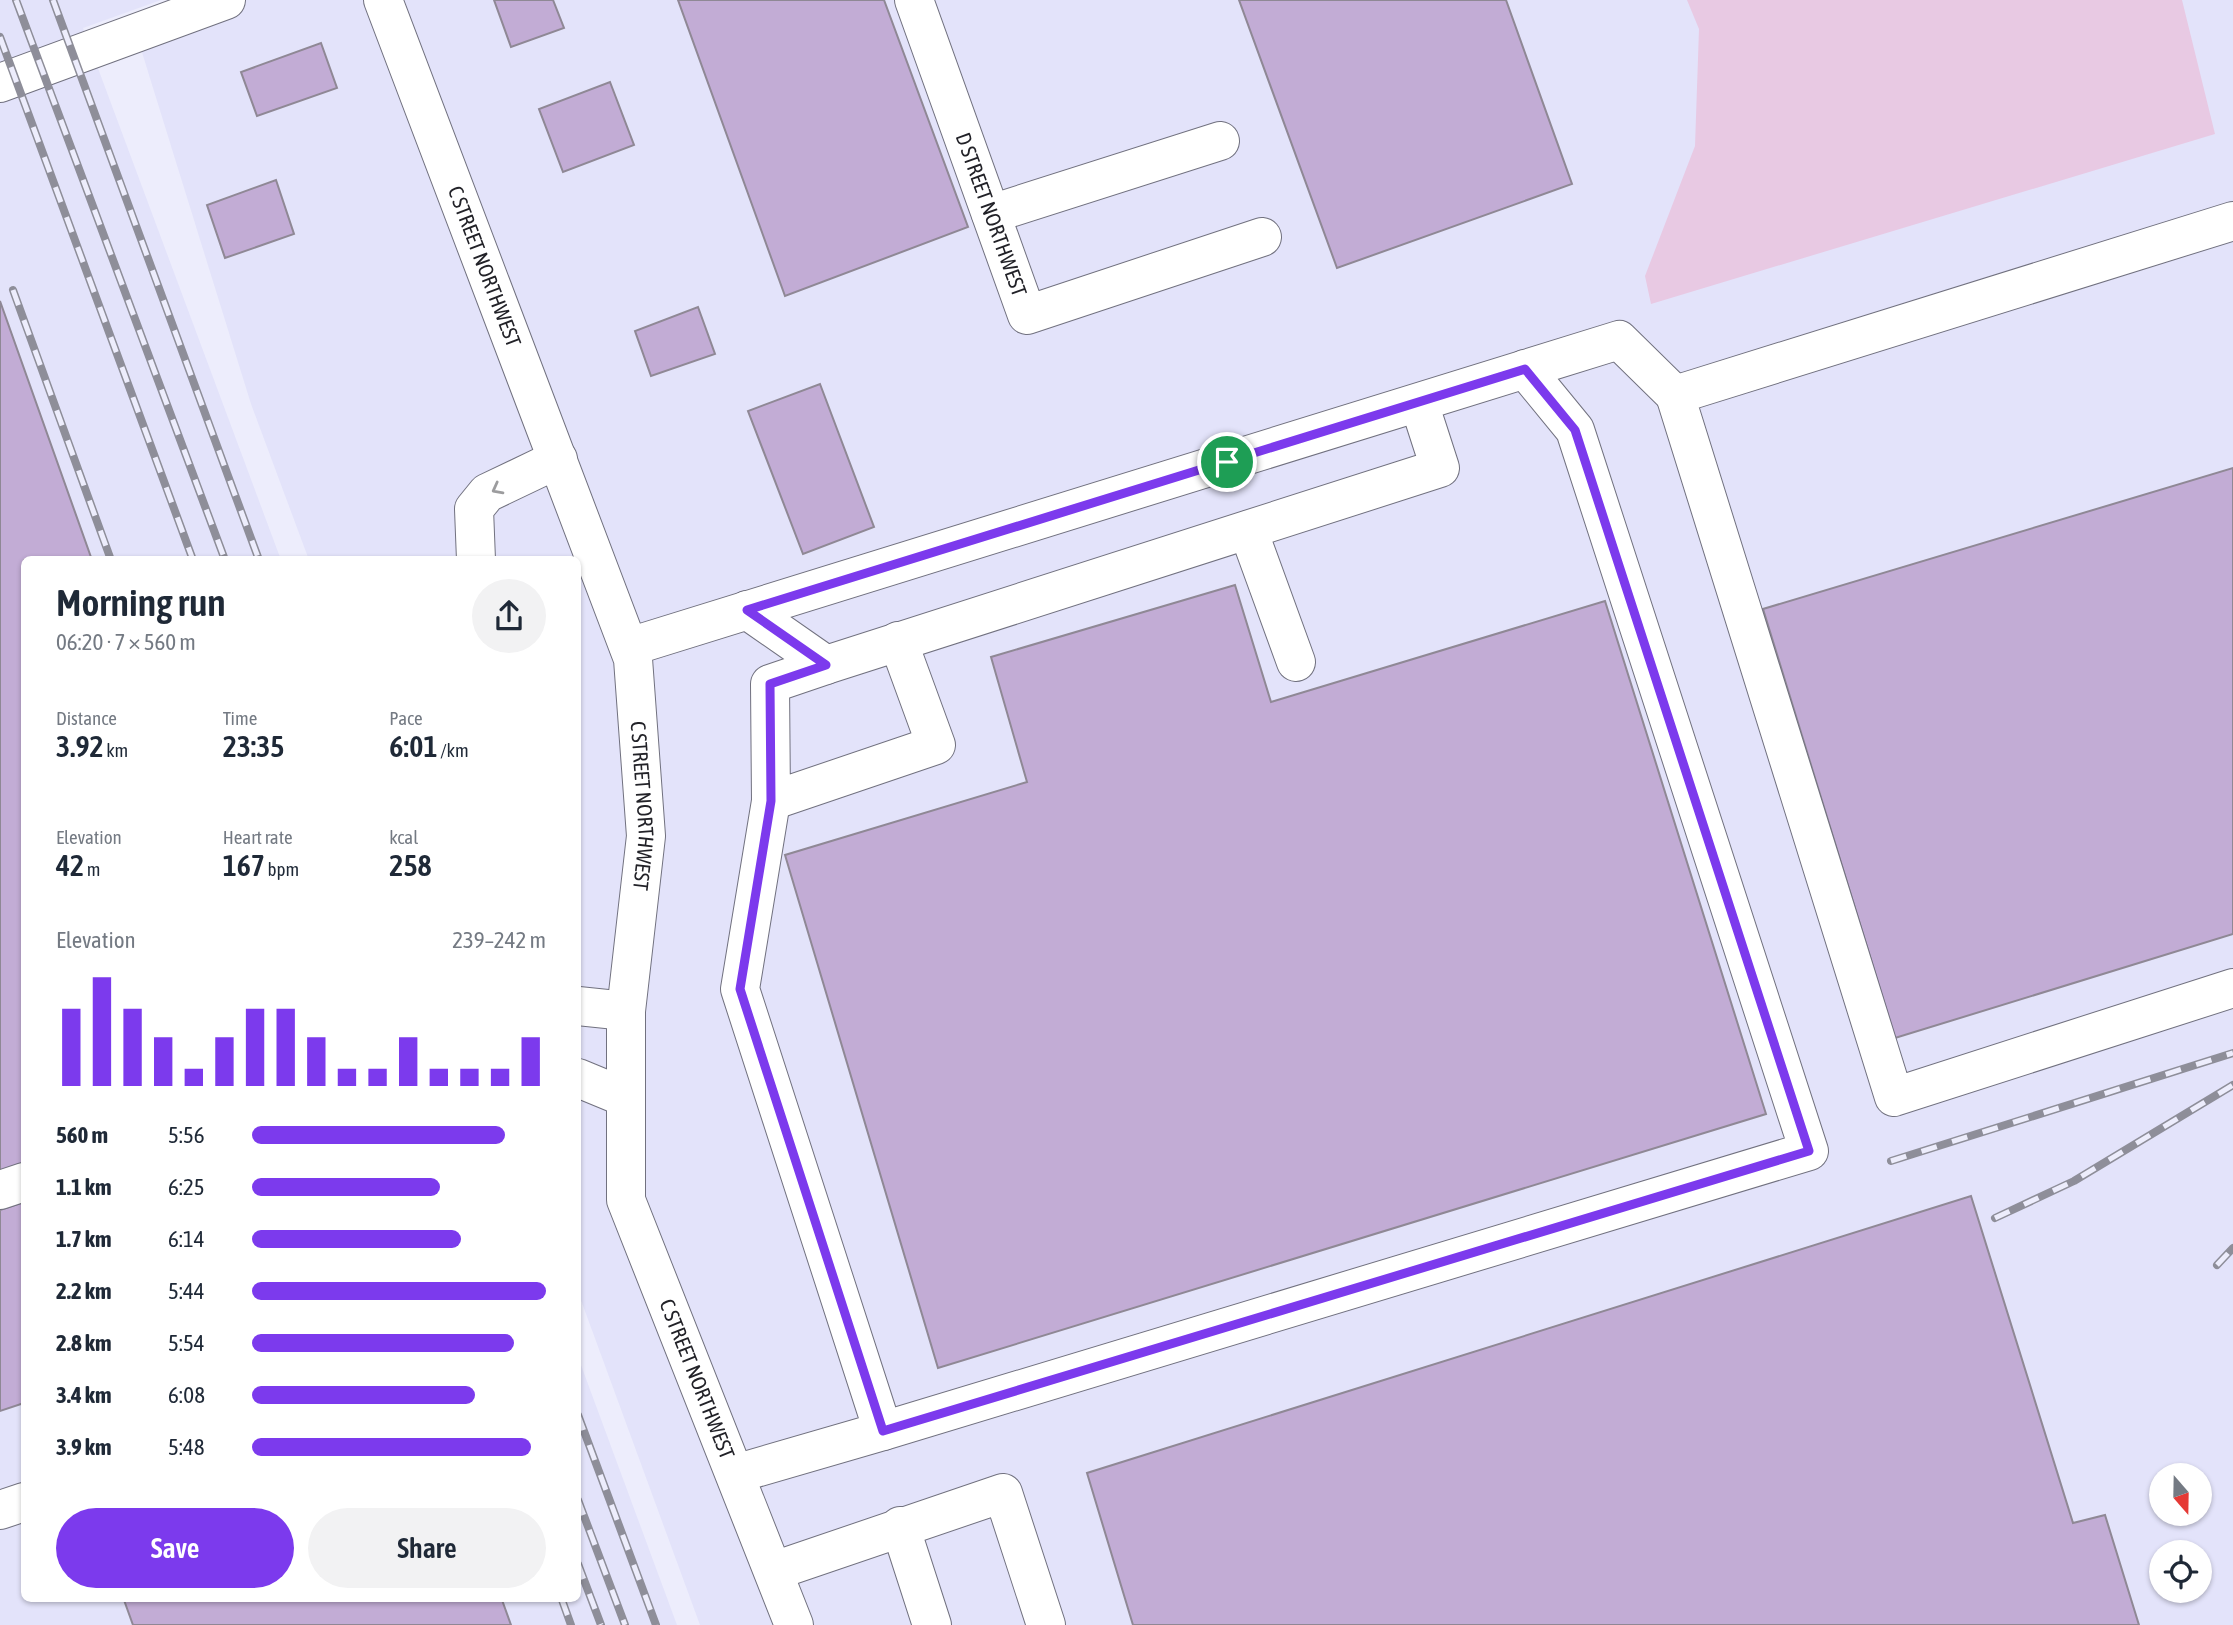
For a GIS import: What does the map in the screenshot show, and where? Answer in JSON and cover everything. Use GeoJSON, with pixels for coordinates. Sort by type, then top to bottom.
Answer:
{"type":"FeatureCollection","features":[{"type":"Feature","properties":{"kind":"street"},"geometry":{"type":"LineString","coordinates":[[0,83],[226,0]]}},
{"type":"Feature","properties":{"kind":"street","name":"C STREET NORTHWEST"},"geometry":{"type":"LineString","coordinates":[[383,0],[634,659],[646,836],[626,1012],[626,1200],[794,1625]]}},
{"type":"Feature","properties":{"kind":"street","name":"D STREET NORTHWEST"},"geometry":{"type":"LineString","coordinates":[[914,0],[1027,316],[1262,237]]}},
{"type":"Feature","properties":{"kind":"street"},"geometry":{"type":"LineString","coordinates":[[991,214],[1220,141]]}},
{"type":"Feature","properties":{"kind":"street"},"geometry":{"type":"LineString","coordinates":[[1675,394],[2233,221]]}},
{"type":"Feature","properties":{"kind":"street"},"geometry":{"type":"LineString","coordinates":[[629,647],[1619,340],[1675,394],[1894,1097],[2233,988]]}},
{"type":"Feature","properties":{"kind":"street"},"geometry":{"type":"LineString","coordinates":[[735,1474],[1809,1151],[1575,430],[1525,369]]}},
{"type":"Feature","properties":{"kind":"street"},"geometry":{"type":"LineString","coordinates":[[883,1431],[740,989],[771,801],[770,684],[1440,468],[1419,403]]}},
{"type":"Feature","properties":{"kind":"street"},"geometry":{"type":"LineString","coordinates":[[476,556],[474,509],[487,493],[558,459]]}},
{"type":"Feature","properties":{"kind":"street"},"geometry":{"type":"LineString","coordinates":[[1248,530],[1296,662]]}},
{"type":"Feature","properties":{"kind":"street"},"geometry":{"type":"LineString","coordinates":[[747,610],[826,665]]}},
{"type":"Feature","properties":{"kind":"street"},"geometry":{"type":"LineString","coordinates":[[771,801],[936,745],[898,642]]}},
{"type":"Feature","properties":{"kind":"street"},"geometry":{"type":"LineString","coordinates":[[581,1006],[626,1012]]}},
{"type":"Feature","properties":{"kind":"street"},"geometry":{"type":"LineString","coordinates":[[581,1079],[624,1097]]}},
{"type":"Feature","properties":{"kind":"street"},"geometry":{"type":"LineString","coordinates":[[0,1190],[21,1183]]}},
{"type":"Feature","properties":{"kind":"street"},"geometry":{"type":"LineString","coordinates":[[774,1571],[1003,1493],[1046,1625]]}},
{"type":"Feature","properties":{"kind":"street"},"geometry":{"type":"LineString","coordinates":[[0,1510],[21,1503]]}},
{"type":"Feature","properties":{"kind":"street"},"geometry":{"type":"LineString","coordinates":[[900,1526],[932,1625]]}},
{"type":"Feature","properties":{"kind":"shaded area"},"geometry":{"type":"Polygon","coordinates":[[[0,0],[161,0],[83,28],[280,556],[21,556],[21,1602],[581,1602],[581,1365],[677,1625],[0,1625],[0,0]]]}},
{"type":"Feature","properties":{"kind":"shaded area"},"geometry":{"type":"Polygon","coordinates":[[[227,0],[2233,0],[2233,1625],[700,1625],[581,1300],[581,556],[308,556],[251,404],[136,33],[227,0]]]}},
{"type":"Feature","properties":{"kind":"shaded area"},"geometry":{"type":"Polygon","coordinates":[[[1687,0],[2182,0],[2215,134],[1651,304],[1645,276],[1695,146],[1699,29],[1687,0]]]}},
{"type":"Feature","properties":{"kind":"building"},"geometry":{"type":"Polygon","coordinates":[[[494,0],[553,0],[564,28],[511,47],[494,0]]]}},
{"type":"Feature","properties":{"kind":"building"},"geometry":{"type":"Polygon","coordinates":[[[678,0],[884,0],[968,227],[785,296],[678,0]]]}},
{"type":"Feature","properties":{"kind":"building"},"geometry":{"type":"Polygon","coordinates":[[[1239,0],[1506,0],[1572,184],[1337,268],[1239,0]]]}},
{"type":"Feature","properties":{"kind":"building"},"geometry":{"type":"Polygon","coordinates":[[[321,43],[337,88],[257,116],[241,72],[321,43]]]}},
{"type":"Feature","properties":{"kind":"building"},"geometry":{"type":"Polygon","coordinates":[[[610,82],[634,145],[563,172],[539,109],[610,82]]]}},
{"type":"Feature","properties":{"kind":"building"},"geometry":{"type":"Polygon","coordinates":[[[276,180],[294,234],[225,258],[207,205],[276,180]]]}},
{"type":"Feature","properties":{"kind":"building"},"geometry":{"type":"Polygon","coordinates":[[[0,301],[91,556],[21,556],[21,1174],[0,1181],[0,301]]]}},
{"type":"Feature","properties":{"kind":"building"},"geometry":{"type":"Polygon","coordinates":[[[698,307],[715,354],[651,376],[635,331],[698,307]]]}},
{"type":"Feature","properties":{"kind":"building"},"geometry":{"type":"Polygon","coordinates":[[[820,384],[874,527],[803,554],[748,411],[820,384]]]}},
{"type":"Feature","properties":{"kind":"building"},"geometry":{"type":"Polygon","coordinates":[[[2233,468],[2233,934],[1895,1038],[1763,609],[2233,468]]]}},
{"type":"Feature","properties":{"kind":"building"},"geometry":{"type":"Polygon","coordinates":[[[1235,585],[1271,702],[1605,601],[1766,1114],[938,1368],[785,855],[1027,782],[991,657],[1235,585]]]}},
{"type":"Feature","properties":{"kind":"building"},"geometry":{"type":"Polygon","coordinates":[[[1971,1196],[2073,1523],[2105,1515],[2139,1625],[1133,1625],[1087,1473],[1971,1196]]]}},
{"type":"Feature","properties":{"kind":"building"},"geometry":{"type":"Polygon","coordinates":[[[21,1203],[21,1404],[0,1411],[0,1210],[21,1203]]]}},
{"type":"Feature","properties":{"kind":"building"},"geometry":{"type":"Polygon","coordinates":[[[125,1602],[503,1602],[511,1625],[133,1625],[125,1602]]]}},
{"type":"Feature","properties":{"kind":"railway"},"geometry":{"type":"LineString","coordinates":[[16,0],[224,556]]}},
{"type":"Feature","properties":{"kind":"railway"},"geometry":{"type":"LineString","coordinates":[[53,0],[258,556]]}},
{"type":"Feature","properties":{"kind":"railway"},"geometry":{"type":"LineString","coordinates":[[0,37],[192,556]]}},
{"type":"Feature","properties":{"kind":"railway"},"geometry":{"type":"LineString","coordinates":[[13,290],[110,556]]}},
{"type":"Feature","properties":{"kind":"railway"},"geometry":{"type":"LineString","coordinates":[[1891,1161],[2233,1053]]}},
{"type":"Feature","properties":{"kind":"railway"},"geometry":{"type":"LineString","coordinates":[[1995,1218],[2074,1181],[2233,1085]]}},
{"type":"Feature","properties":{"kind":"railway"},"geometry":{"type":"LineString","coordinates":[[2217,1265],[2233,1248]]}},
{"type":"Feature","properties":{"kind":"railway"},"geometry":{"type":"LineString","coordinates":[[581,1423],[656,1625]]}},
{"type":"Feature","properties":{"kind":"railway"},"geometry":{"type":"LineString","coordinates":[[581,1508],[625,1625]]}},
{"type":"Feature","properties":{"kind":"railway"},"geometry":{"type":"LineString","coordinates":[[581,1572],[601,1625]]}},
{"type":"Feature","properties":{"kind":"railway"},"geometry":{"type":"LineString","coordinates":[[563,1602],[571,1625]]}},
{"type":"Feature","properties":{"kind":"route"},"geometry":{"type":"LineString","coordinates":[[1525,369],[1575,430],[1809,1151],[883,1431],[740,989],[771,801],[770,684],[826,665],[747,610],[1227,462],[1525,369]]}}]}
